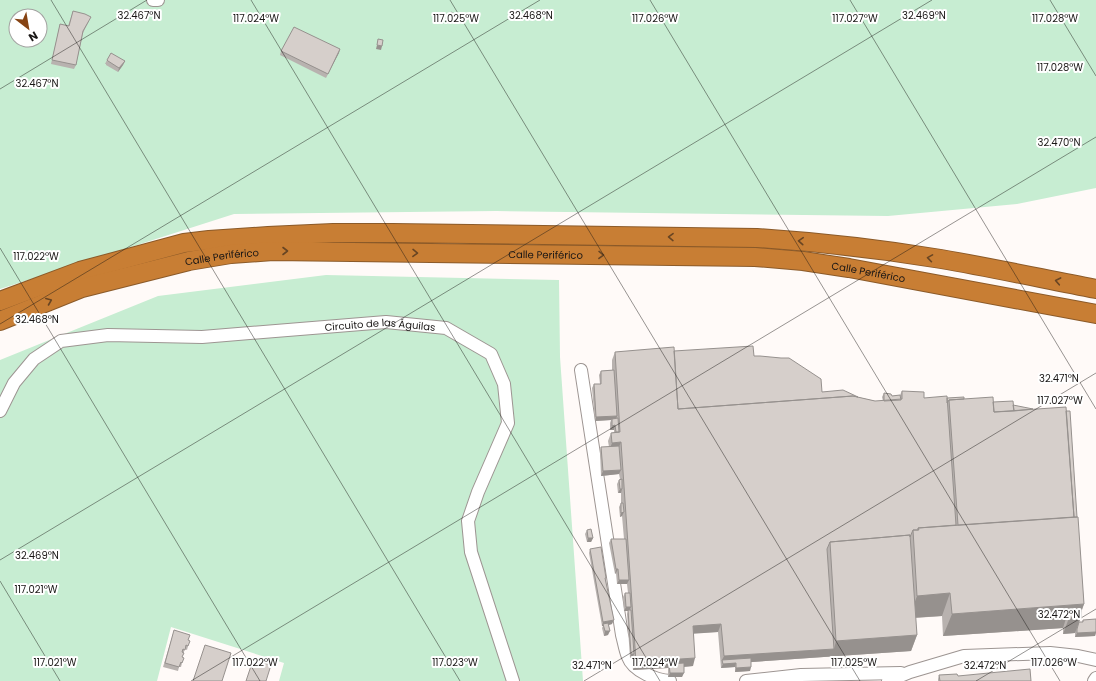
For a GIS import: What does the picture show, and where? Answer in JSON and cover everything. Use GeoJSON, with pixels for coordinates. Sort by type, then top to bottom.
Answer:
{"type":"FeatureCollection","features":[{"type":"Feature","properties":{"kind":"highway","name":"Calle Periférico"},"geometry":{"type":"LineString","coordinates":[[0,301],[80,271],[184,243],[268,236],[355,233],[749,238],[806,241],[942,260],[1096,288]]}},
{"type":"Feature","properties":{"kind":"highway","name":"Calle Periférico"},"geometry":{"type":"LineString","coordinates":[[0,321],[82,288],[189,261],[231,254],[273,251],[755,257],[803,261],[849,268],[1096,314]]}},
{"type":"Feature","properties":{"kind":"street"},"geometry":{"type":"LineString","coordinates":[[153,0],[158,0]]}},
{"type":"Feature","properties":{"kind":"street","name":"Circuito de las Águilas"},"geometry":{"type":"LineString","coordinates":[[0,412],[14,383],[34,359],[61,341],[108,335],[202,337],[386,322],[446,328],[491,354],[504,384],[508,423],[478,492],[468,521],[470,552],[513,681]]}},
{"type":"Feature","properties":{"kind":"street"},"geometry":{"type":"LineString","coordinates":[[581,370],[622,635],[628,658],[639,671],[670,681]]}},
{"type":"Feature","properties":{"kind":"street"},"geometry":{"type":"LineString","coordinates":[[888,681],[910,672],[964,656],[1050,653],[1078,656],[1096,660]]}},
{"type":"Feature","properties":{"kind":"street"},"geometry":{"type":"LineString","coordinates":[[746,681],[801,676],[910,672]]}},
{"type":"Feature","properties":{"kind":"green space"},"geometry":{"type":"Polygon","coordinates":[[[0,0],[1096,0],[1096,188],[1017,204],[888,216],[496,211],[234,214],[0,289],[0,0]]]}},
{"type":"Feature","properties":{"kind":"green space"},"geometry":{"type":"Polygon","coordinates":[[[326,275],[559,280],[560,357],[583,681],[279,681],[284,663],[171,627],[157,681],[0,681],[0,360],[158,296],[326,275]]]}},
{"type":"Feature","properties":{"kind":"building"},"geometry":{"type":"Polygon","coordinates":[[[73,11],[91,17],[83,31],[76,65],[52,60],[60,24],[69,26],[73,11]]]}},
{"type":"Feature","properties":{"kind":"building"},"geometry":{"type":"Polygon","coordinates":[[[451,12],[455,14],[453,18],[449,16],[451,12]]]}},
{"type":"Feature","properties":{"kind":"building"},"geometry":{"type":"Polygon","coordinates":[[[294,27],[340,49],[328,74],[281,51],[294,27]]]}},
{"type":"Feature","properties":{"kind":"building"},"geometry":{"type":"Polygon","coordinates":[[[378,39],[383,40],[382,46],[377,45],[378,39]]]}},
{"type":"Feature","properties":{"kind":"building"},"geometry":{"type":"Polygon","coordinates":[[[111,53],[125,61],[119,68],[107,60],[111,53]]]}},
{"type":"Feature","properties":{"kind":"building"},"geometry":{"type":"Polygon","coordinates":[[[753,346],[754,356],[789,358],[821,379],[822,392],[843,390],[858,397],[853,396],[678,409],[674,351],[753,346]]]}},
{"type":"Feature","properties":{"kind":"building"},"geometry":{"type":"Polygon","coordinates":[[[674,347],[678,409],[853,396],[875,401],[902,399],[902,391],[924,392],[924,398],[947,396],[956,525],[918,528],[918,530],[913,530],[910,537],[910,535],[830,542],[827,549],[834,649],[724,656],[721,624],[693,626],[695,658],[636,662],[621,442],[612,443],[611,433],[620,432],[615,352],[674,347]]]}},
{"type":"Feature","properties":{"kind":"building"},"geometry":{"type":"Polygon","coordinates":[[[614,370],[617,416],[596,417],[594,384],[601,384],[601,371],[614,370]]]}},
{"type":"Feature","properties":{"kind":"building"},"geometry":{"type":"Polygon","coordinates":[[[884,393],[891,394],[892,396],[900,395],[901,400],[884,401],[884,393]]]}},
{"type":"Feature","properties":{"kind":"building"},"geometry":{"type":"Polygon","coordinates":[[[964,397],[964,399],[949,400],[947,403],[947,398],[964,397]]]}},
{"type":"Feature","properties":{"kind":"building"},"geometry":{"type":"Polygon","coordinates":[[[993,397],[994,412],[1066,407],[1074,517],[958,525],[949,400],[993,397]]]}},
{"type":"Feature","properties":{"kind":"building"},"geometry":{"type":"Polygon","coordinates":[[[1013,401],[1014,411],[994,412],[993,402],[1013,401]]]}},
{"type":"Feature","properties":{"kind":"building"},"geometry":{"type":"Polygon","coordinates":[[[1013,405],[1033,409],[1014,411],[1013,405]]]}},
{"type":"Feature","properties":{"kind":"building"},"geometry":{"type":"Polygon","coordinates":[[[1066,411],[1070,411],[1077,517],[1074,517],[1066,411]]]}},
{"type":"Feature","properties":{"kind":"building"},"geometry":{"type":"Polygon","coordinates":[[[618,418],[619,432],[616,432],[615,425],[612,426],[612,419],[618,418]]]}},
{"type":"Feature","properties":{"kind":"building"},"geometry":{"type":"Polygon","coordinates":[[[619,446],[621,470],[603,471],[601,447],[619,446]]]}},
{"type":"Feature","properties":{"kind":"building"},"geometry":{"type":"Polygon","coordinates":[[[622,479],[622,489],[620,489],[619,480],[622,479]]]}},
{"type":"Feature","properties":{"kind":"building"},"geometry":{"type":"Polygon","coordinates":[[[621,503],[623,503],[624,512],[621,513],[621,503]]]}},
{"type":"Feature","properties":{"kind":"building"},"geometry":{"type":"Polygon","coordinates":[[[1078,517],[1084,604],[952,614],[950,593],[917,596],[913,530],[919,530],[918,528],[1078,517]]]}},
{"type":"Feature","properties":{"kind":"building"},"geometry":{"type":"Polygon","coordinates":[[[591,529],[593,538],[588,538],[587,530],[591,529]]]}},
{"type":"Feature","properties":{"kind":"building"},"geometry":{"type":"Polygon","coordinates":[[[910,535],[917,635],[836,641],[830,542],[910,535]]]}},
{"type":"Feature","properties":{"kind":"building"},"geometry":{"type":"Polygon","coordinates":[[[611,539],[626,539],[629,580],[619,580],[611,539]]]}},
{"type":"Feature","properties":{"kind":"building"},"geometry":{"type":"Polygon","coordinates":[[[601,547],[605,578],[614,620],[603,622],[590,549],[601,547]]]}},
{"type":"Feature","properties":{"kind":"building"},"geometry":{"type":"Polygon","coordinates":[[[625,593],[630,593],[631,607],[626,607],[625,593]]]}},
{"type":"Feature","properties":{"kind":"building"},"geometry":{"type":"Polygon","coordinates":[[[628,610],[631,610],[634,654],[631,654],[628,610]]]}},
{"type":"Feature","properties":{"kind":"building"},"geometry":{"type":"Polygon","coordinates":[[[1081,611],[1081,617],[1069,618],[1068,612],[1081,611]]]}},
{"type":"Feature","properties":{"kind":"building"},"geometry":{"type":"Polygon","coordinates":[[[1096,619],[1096,632],[1077,633],[1079,622],[1083,622],[1083,620],[1096,619]]]}},
{"type":"Feature","properties":{"kind":"building"},"geometry":{"type":"Polygon","coordinates":[[[608,623],[610,631],[605,631],[603,624],[608,623]]]}},
{"type":"Feature","properties":{"kind":"building"},"geometry":{"type":"Polygon","coordinates":[[[174,630],[190,635],[188,646],[186,645],[185,650],[183,649],[182,652],[184,653],[182,657],[184,658],[179,667],[165,663],[174,630]]]}},
{"type":"Feature","properties":{"kind":"building"},"geometry":{"type":"Polygon","coordinates":[[[205,645],[231,653],[222,681],[193,681],[205,645]]]}},
{"type":"Feature","properties":{"kind":"building"},"geometry":{"type":"Polygon","coordinates":[[[751,658],[751,667],[736,668],[736,663],[723,664],[722,660],[751,658]]]}},
{"type":"Feature","properties":{"kind":"building"},"geometry":{"type":"Polygon","coordinates":[[[253,660],[271,665],[266,681],[246,681],[253,660]]]}},
{"type":"Feature","properties":{"kind":"building"},"geometry":{"type":"Polygon","coordinates":[[[684,663],[684,673],[670,673],[669,664],[684,663]]]}},
{"type":"Feature","properties":{"kind":"building"},"geometry":{"type":"Polygon","coordinates":[[[1030,669],[1031,681],[940,681],[939,675],[957,674],[958,676],[1030,669]]]}}]}
